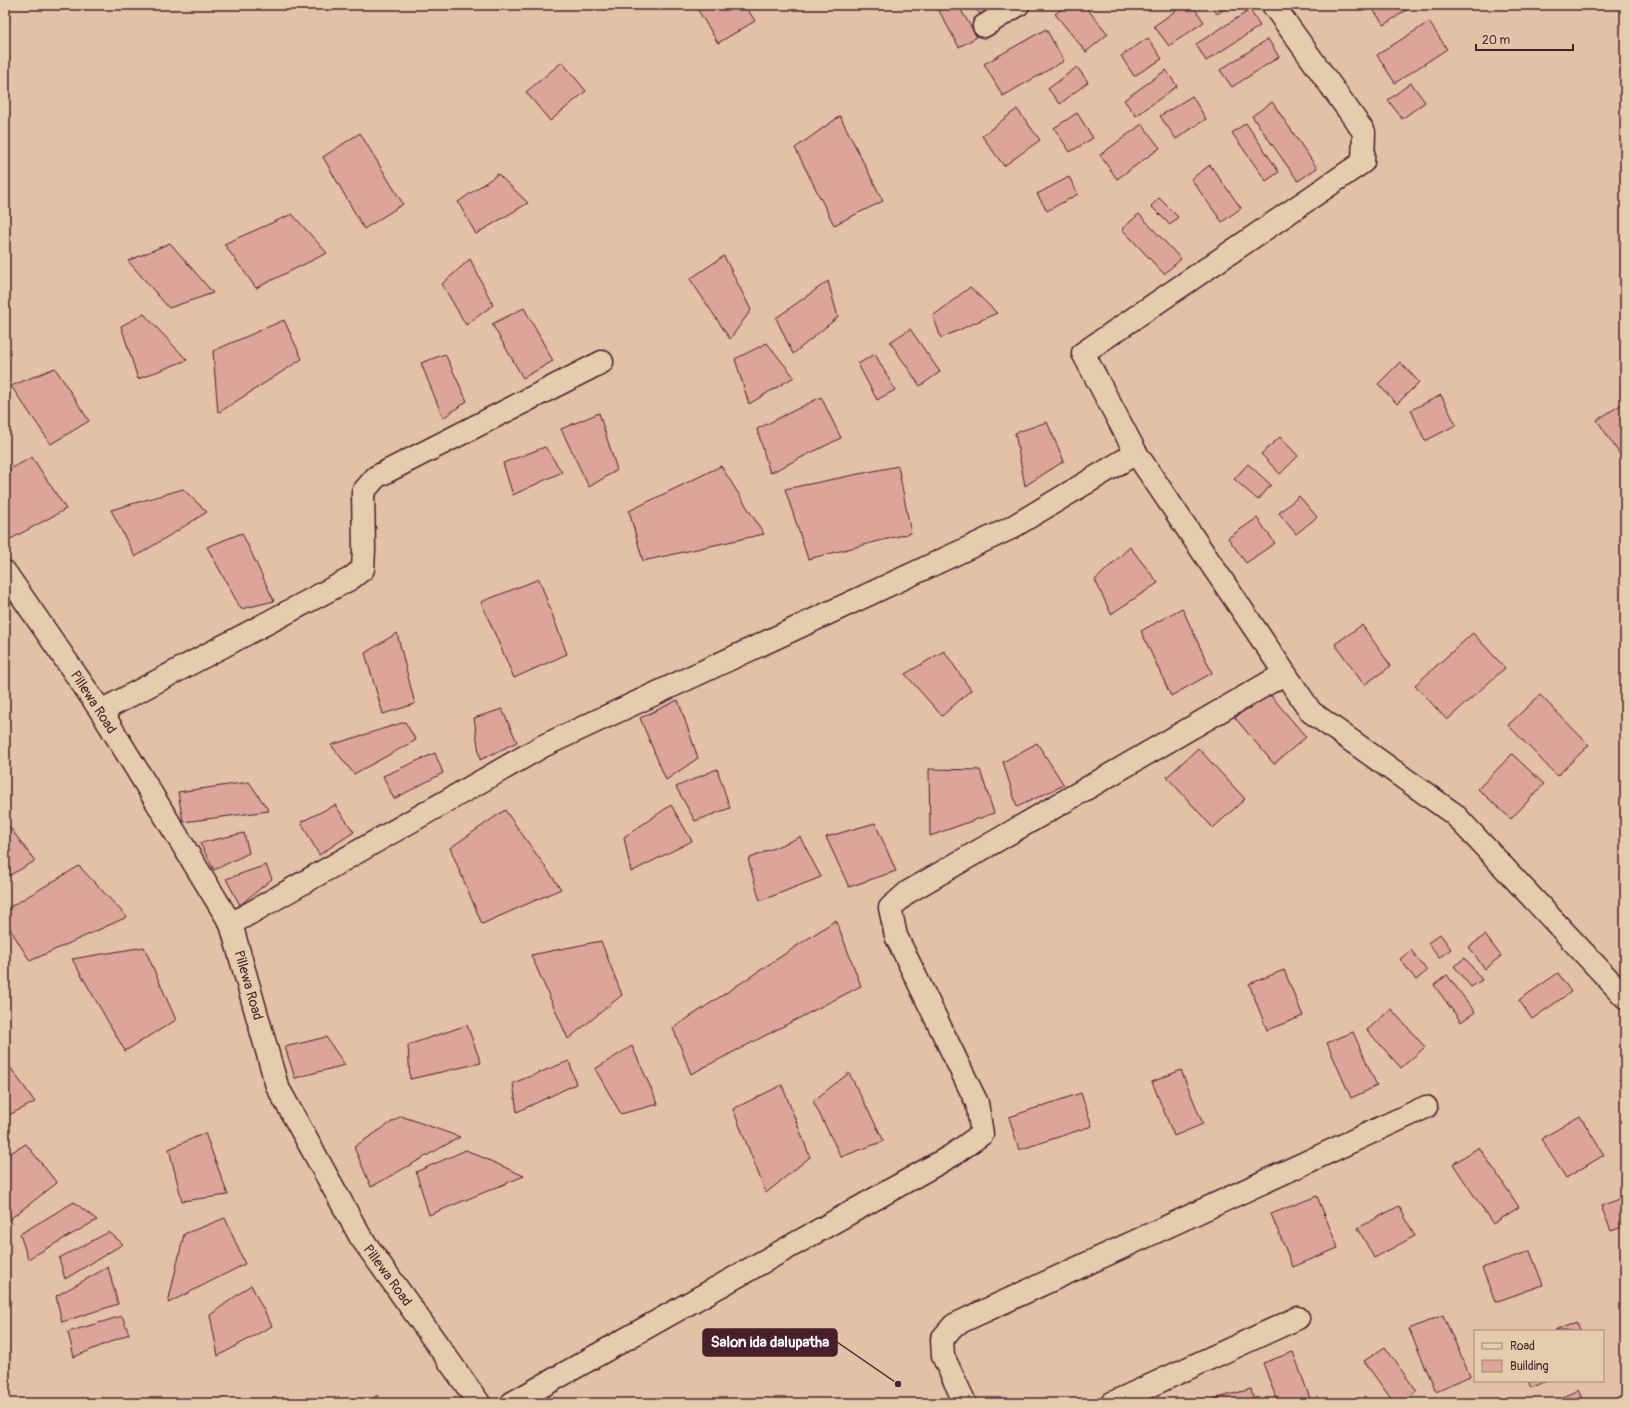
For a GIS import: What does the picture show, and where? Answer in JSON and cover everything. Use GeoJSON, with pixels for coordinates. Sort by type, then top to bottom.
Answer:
{"type":"FeatureCollection","features":[{"type":"Feature","properties":{"kind":"street"},"geometry":{"type":"LineString","coordinates":[[984,26],[1018,5]]}},
{"type":"Feature","properties":{"kind":"street"},"geometry":{"type":"LineString","coordinates":[[1274,5],[1364,132],[1363,162],[1083,353],[1136,453],[1311,712],[1454,814],[1625,997]]}},
{"type":"Feature","properties":{"kind":"street"},"geometry":{"type":"LineString","coordinates":[[101,711],[350,579],[363,569],[363,492],[376,477],[602,362]]}},
{"type":"Feature","properties":{"kind":"street"},"geometry":{"type":"LineString","coordinates":[[231,924],[543,746],[1009,529],[1136,453]]}},
{"type":"Feature","properties":{"kind":"street","name":"Pillewa Road"},"geometry":{"type":"LineString","coordinates":[[5,572],[101,711],[231,924],[277,1086],[360,1236],[479,1403]]}},
{"type":"Feature","properties":{"kind":"street"},"geometry":{"type":"LineString","coordinates":[[512,1403],[951,1156],[982,1134],[977,1103],[896,936],[890,908],[908,892],[1284,674]]}},
{"type":"Feature","properties":{"kind":"street"},"geometry":{"type":"LineString","coordinates":[[965,1403],[943,1356],[942,1339],[954,1325],[1426,1107]]}},
{"type":"Feature","properties":{"kind":"street"},"geometry":{"type":"LineString","coordinates":[[1112,1403],[1298,1318]]}},
{"type":"Feature","properties":{"kind":"building"},"geometry":{"type":"Polygon","coordinates":[[[695,5],[745,5],[755,21],[718,43],[695,5]]]}},
{"type":"Feature","properties":{"kind":"building"},"geometry":{"type":"Polygon","coordinates":[[[946,5],[958,5],[977,37],[959,47],[938,9],[946,5]]]}},
{"type":"Feature","properties":{"kind":"building"},"geometry":{"type":"Polygon","coordinates":[[[972,5],[992,5],[981,15],[972,5]]]}},
{"type":"Feature","properties":{"kind":"building"},"geometry":{"type":"Polygon","coordinates":[[[1067,5],[1084,5],[1108,34],[1086,52],[1055,14],[1067,5]]]}},
{"type":"Feature","properties":{"kind":"building"},"geometry":{"type":"Polygon","coordinates":[[[1184,5],[1192,5],[1204,22],[1169,46],[1154,26],[1184,5]]]}},
{"type":"Feature","properties":{"kind":"building"},"geometry":{"type":"Polygon","coordinates":[[[1211,5],[1231,5],[1217,14],[1211,5]]]}},
{"type":"Feature","properties":{"kind":"building"},"geometry":{"type":"Polygon","coordinates":[[[1370,5],[1414,5],[1384,25],[1370,5]]]}},
{"type":"Feature","properties":{"kind":"building"},"geometry":{"type":"Polygon","coordinates":[[[1250,10],[1260,26],[1206,61],[1196,44],[1250,10]]]}},
{"type":"Feature","properties":{"kind":"building"},"geometry":{"type":"Polygon","coordinates":[[[1429,22],[1447,49],[1395,83],[1377,55],[1429,22]]]}},
{"type":"Feature","properties":{"kind":"building"},"geometry":{"type":"Polygon","coordinates":[[[1046,29],[1064,61],[1003,96],[984,64],[1046,29]]]}},
{"type":"Feature","properties":{"kind":"building"},"geometry":{"type":"Polygon","coordinates":[[[1148,38],[1162,59],[1134,76],[1121,56],[1148,38]]]}},
{"type":"Feature","properties":{"kind":"building"},"geometry":{"type":"Polygon","coordinates":[[[1268,39],[1279,57],[1232,87],[1220,70],[1268,39]]]}},
{"type":"Feature","properties":{"kind":"building"},"geometry":{"type":"Polygon","coordinates":[[[562,62],[586,91],[550,121],[526,92],[562,62]]]}},
{"type":"Feature","properties":{"kind":"building"},"geometry":{"type":"Polygon","coordinates":[[[1077,67],[1088,82],[1060,104],[1048,89],[1077,67]]]}},
{"type":"Feature","properties":{"kind":"building"},"geometry":{"type":"Polygon","coordinates":[[[1166,70],[1177,86],[1136,116],[1124,100],[1166,70]]]}},
{"type":"Feature","properties":{"kind":"building"},"geometry":{"type":"Polygon","coordinates":[[[1411,83],[1425,102],[1402,119],[1388,100],[1411,83]]]}},
{"type":"Feature","properties":{"kind":"building"},"geometry":{"type":"Polygon","coordinates":[[[1192,96],[1206,119],[1176,139],[1160,116],[1192,96]]]}},
{"type":"Feature","properties":{"kind":"building"},"geometry":{"type":"Polygon","coordinates":[[[1272,102],[1317,168],[1298,181],[1252,116],[1272,102]]]}},
{"type":"Feature","properties":{"kind":"building"},"geometry":{"type":"Polygon","coordinates":[[[1017,109],[1040,140],[1004,166],[982,136],[1017,109]]]}},
{"type":"Feature","properties":{"kind":"building"},"geometry":{"type":"Polygon","coordinates":[[[1077,113],[1093,138],[1070,152],[1054,128],[1077,113]]]}},
{"type":"Feature","properties":{"kind":"building"},"geometry":{"type":"Polygon","coordinates":[[[840,116],[883,201],[834,225],[795,148],[840,116]]]}},
{"type":"Feature","properties":{"kind":"building"},"geometry":{"type":"Polygon","coordinates":[[[1246,123],[1279,172],[1266,181],[1232,133],[1246,123]]]}},
{"type":"Feature","properties":{"kind":"building"},"geometry":{"type":"Polygon","coordinates":[[[1142,124],[1160,148],[1117,179],[1100,155],[1142,124]]]}},
{"type":"Feature","properties":{"kind":"building"},"geometry":{"type":"Polygon","coordinates":[[[360,133],[403,204],[364,229],[323,157],[360,133]]]}},
{"type":"Feature","properties":{"kind":"building"},"geometry":{"type":"Polygon","coordinates":[[[1210,165],[1241,208],[1222,222],[1191,179],[1210,165]]]}},
{"type":"Feature","properties":{"kind":"building"},"geometry":{"type":"Polygon","coordinates":[[[498,174],[528,203],[476,234],[458,202],[498,174]]]}},
{"type":"Feature","properties":{"kind":"building"},"geometry":{"type":"Polygon","coordinates":[[[1069,177],[1078,194],[1047,211],[1037,194],[1069,177]]]}},
{"type":"Feature","properties":{"kind":"building"},"geometry":{"type":"Polygon","coordinates":[[[1159,198],[1178,217],[1170,225],[1151,206],[1159,198]]]}},
{"type":"Feature","properties":{"kind":"building"},"geometry":{"type":"Polygon","coordinates":[[[292,214],[327,253],[256,288],[224,244],[292,214]]]}},
{"type":"Feature","properties":{"kind":"building"},"geometry":{"type":"Polygon","coordinates":[[[1139,214],[1181,259],[1164,274],[1122,229],[1139,214]]]}},
{"type":"Feature","properties":{"kind":"building"},"geometry":{"type":"Polygon","coordinates":[[[170,243],[213,293],[169,308],[128,261],[170,243]]]}},
{"type":"Feature","properties":{"kind":"building"},"geometry":{"type":"Polygon","coordinates":[[[724,256],[751,310],[730,339],[690,279],[724,256]]]}},
{"type":"Feature","properties":{"kind":"building"},"geometry":{"type":"Polygon","coordinates":[[[470,259],[493,305],[466,325],[442,284],[470,259]]]}},
{"type":"Feature","properties":{"kind":"building"},"geometry":{"type":"Polygon","coordinates":[[[828,281],[838,317],[793,354],[776,318],[828,281]]]}},
{"type":"Feature","properties":{"kind":"building"},"geometry":{"type":"Polygon","coordinates":[[[970,287],[997,313],[941,338],[933,316],[970,287]]]}},
{"type":"Feature","properties":{"kind":"building"},"geometry":{"type":"Polygon","coordinates":[[[524,308],[553,361],[523,378],[492,324],[524,308]]]}},
{"type":"Feature","properties":{"kind":"building"},"geometry":{"type":"Polygon","coordinates":[[[144,314],[187,360],[138,379],[121,326],[144,314]]]}},
{"type":"Feature","properties":{"kind":"building"},"geometry":{"type":"Polygon","coordinates":[[[284,320],[302,359],[218,413],[213,351],[284,320]]]}},
{"type":"Feature","properties":{"kind":"building"},"geometry":{"type":"Polygon","coordinates":[[[910,329],[940,372],[920,386],[890,342],[910,329]]]}},
{"type":"Feature","properties":{"kind":"building"},"geometry":{"type":"Polygon","coordinates":[[[767,343],[794,377],[749,404],[735,359],[767,343]]]}},
{"type":"Feature","properties":{"kind":"building"},"geometry":{"type":"Polygon","coordinates":[[[445,354],[467,401],[443,418],[421,363],[445,354]]]}},
{"type":"Feature","properties":{"kind":"building"},"geometry":{"type":"Polygon","coordinates":[[[875,354],[895,390],[877,400],[858,364],[875,354]]]}},
{"type":"Feature","properties":{"kind":"building"},"geometry":{"type":"Polygon","coordinates":[[[1400,362],[1419,382],[1397,404],[1378,384],[1400,362]]]}},
{"type":"Feature","properties":{"kind":"building"},"geometry":{"type":"Polygon","coordinates":[[[55,368],[89,421],[51,444],[11,386],[55,368]]]}},
{"type":"Feature","properties":{"kind":"building"},"geometry":{"type":"Polygon","coordinates":[[[1441,395],[1456,425],[1425,441],[1411,410],[1441,395]]]}},
{"type":"Feature","properties":{"kind":"building"},"geometry":{"type":"Polygon","coordinates":[[[821,397],[841,438],[770,473],[757,429],[821,397]]]}},
{"type":"Feature","properties":{"kind":"building"},"geometry":{"type":"Polygon","coordinates":[[[1625,402],[1625,462],[1597,420],[1625,402]]]}},
{"type":"Feature","properties":{"kind":"building"},"geometry":{"type":"Polygon","coordinates":[[[599,413],[617,470],[589,487],[561,429],[599,413]]]}},
{"type":"Feature","properties":{"kind":"building"},"geometry":{"type":"Polygon","coordinates":[[[1047,422],[1064,461],[1025,486],[1015,433],[1047,422]]]}},
{"type":"Feature","properties":{"kind":"building"},"geometry":{"type":"Polygon","coordinates":[[[1280,437],[1298,456],[1280,474],[1261,454],[1280,437]]]}},
{"type":"Feature","properties":{"kind":"building"},"geometry":{"type":"Polygon","coordinates":[[[545,447],[562,472],[513,495],[503,463],[545,447]]]}},
{"type":"Feature","properties":{"kind":"building"},"geometry":{"type":"Polygon","coordinates":[[[32,457],[66,509],[5,542],[5,472],[32,457]]]}},
{"type":"Feature","properties":{"kind":"building"},"geometry":{"type":"Polygon","coordinates":[[[1248,464],[1271,485],[1258,500],[1234,479],[1248,464]]]}},
{"type":"Feature","properties":{"kind":"building"},"geometry":{"type":"Polygon","coordinates":[[[721,466],[764,534],[643,561],[629,511],[721,466]]]}},
{"type":"Feature","properties":{"kind":"building"},"geometry":{"type":"Polygon","coordinates":[[[898,466],[911,533],[808,559],[785,489],[898,466]]]}},
{"type":"Feature","properties":{"kind":"building"},"geometry":{"type":"Polygon","coordinates":[[[183,489],[207,512],[135,557],[111,510],[183,489]]]}},
{"type":"Feature","properties":{"kind":"building"},"geometry":{"type":"Polygon","coordinates":[[[1299,496],[1317,517],[1296,534],[1279,513],[1299,496]]]}},
{"type":"Feature","properties":{"kind":"building"},"geometry":{"type":"Polygon","coordinates":[[[1257,518],[1275,543],[1246,563],[1228,538],[1257,518]]]}},
{"type":"Feature","properties":{"kind":"building"},"geometry":{"type":"Polygon","coordinates":[[[242,533],[274,601],[241,609],[207,547],[242,533]]]}},
{"type":"Feature","properties":{"kind":"building"},"geometry":{"type":"Polygon","coordinates":[[[1130,547],[1158,583],[1111,614],[1095,580],[1130,547]]]}},
{"type":"Feature","properties":{"kind":"building"},"geometry":{"type":"Polygon","coordinates":[[[539,579],[567,654],[514,678],[481,602],[539,579]]]}},
{"type":"Feature","properties":{"kind":"building"},"geometry":{"type":"Polygon","coordinates":[[[1182,608],[1212,673],[1171,696],[1141,631],[1182,608]]]}},
{"type":"Feature","properties":{"kind":"building"},"geometry":{"type":"Polygon","coordinates":[[[1362,625],[1391,666],[1364,685],[1335,644],[1362,625]]]}},
{"type":"Feature","properties":{"kind":"building"},"geometry":{"type":"Polygon","coordinates":[[[397,633],[415,704],[383,714],[365,653],[397,633]]]}},
{"type":"Feature","properties":{"kind":"building"},"geometry":{"type":"Polygon","coordinates":[[[1473,633],[1505,668],[1447,720],[1415,685],[1473,633]]]}},
{"type":"Feature","properties":{"kind":"building"},"geometry":{"type":"Polygon","coordinates":[[[944,651],[971,690],[942,716],[905,674],[944,651]]]}},
{"type":"Feature","properties":{"kind":"building"},"geometry":{"type":"Polygon","coordinates":[[[1267,691],[1306,737],[1274,764],[1235,718],[1267,691]]]}},
{"type":"Feature","properties":{"kind":"building"},"geometry":{"type":"Polygon","coordinates":[[[1540,695],[1589,745],[1557,776],[1508,725],[1540,695]]]}},
{"type":"Feature","properties":{"kind":"building"},"geometry":{"type":"Polygon","coordinates":[[[678,700],[698,758],[666,780],[640,718],[678,700]]]}},
{"type":"Feature","properties":{"kind":"building"},"geometry":{"type":"Polygon","coordinates":[[[502,709],[517,742],[480,760],[474,718],[502,709]]]}},
{"type":"Feature","properties":{"kind":"building"},"geometry":{"type":"Polygon","coordinates":[[[405,722],[416,740],[354,774],[331,745],[405,722]]]}},
{"type":"Feature","properties":{"kind":"building"},"geometry":{"type":"Polygon","coordinates":[[[1037,743],[1064,785],[1017,807],[1003,762],[1037,743]]]}},
{"type":"Feature","properties":{"kind":"building"},"geometry":{"type":"Polygon","coordinates":[[[1198,748],[1245,799],[1213,828],[1167,777],[1198,748]]]}},
{"type":"Feature","properties":{"kind":"building"},"geometry":{"type":"Polygon","coordinates":[[[435,753],[443,773],[394,799],[383,776],[435,753]]]}},
{"type":"Feature","properties":{"kind":"building"},"geometry":{"type":"Polygon","coordinates":[[[1512,754],[1544,784],[1511,819],[1478,789],[1512,754]]]}},
{"type":"Feature","properties":{"kind":"building"},"geometry":{"type":"Polygon","coordinates":[[[717,769],[730,808],[695,821],[676,787],[717,769]]]}},
{"type":"Feature","properties":{"kind":"building"},"geometry":{"type":"Polygon","coordinates":[[[929,769],[980,770],[994,813],[930,836],[929,769]]]}},
{"type":"Feature","properties":{"kind":"building"},"geometry":{"type":"Polygon","coordinates":[[[249,782],[269,811],[183,822],[178,792],[249,782]]]}},
{"type":"Feature","properties":{"kind":"building"},"geometry":{"type":"Polygon","coordinates":[[[335,805],[354,832],[319,855],[301,822],[335,805]]]}},
{"type":"Feature","properties":{"kind":"building"},"geometry":{"type":"Polygon","coordinates":[[[671,805],[692,841],[631,872],[624,837],[671,805]]]}},
{"type":"Feature","properties":{"kind":"building"},"geometry":{"type":"Polygon","coordinates":[[[505,810],[561,889],[482,924],[450,848],[505,810]]]}},
{"type":"Feature","properties":{"kind":"building"},"geometry":{"type":"Polygon","coordinates":[[[5,821],[35,861],[5,878],[5,821]]]}},
{"type":"Feature","properties":{"kind":"building"},"geometry":{"type":"Polygon","coordinates":[[[875,823],[896,871],[849,887],[826,837],[875,823]]]}},
{"type":"Feature","properties":{"kind":"building"},"geometry":{"type":"Polygon","coordinates":[[[244,833],[249,853],[214,870],[200,843],[244,833]]]}},
{"type":"Feature","properties":{"kind":"building"},"geometry":{"type":"Polygon","coordinates":[[[800,837],[821,877],[760,901],[748,859],[800,837]]]}},
{"type":"Feature","properties":{"kind":"building"},"geometry":{"type":"Polygon","coordinates":[[[266,865],[272,879],[240,905],[226,879],[266,865]]]}},
{"type":"Feature","properties":{"kind":"building"},"geometry":{"type":"Polygon","coordinates":[[[79,866],[127,917],[30,961],[5,921],[5,910],[79,866]]]}},
{"type":"Feature","properties":{"kind":"building"},"geometry":{"type":"Polygon","coordinates":[[[836,920],[861,986],[691,1074],[673,1028],[836,920]]]}},
{"type":"Feature","properties":{"kind":"building"},"geometry":{"type":"Polygon","coordinates":[[[1440,934],[1451,949],[1439,958],[1428,943],[1440,934]]]}},
{"type":"Feature","properties":{"kind":"building"},"geometry":{"type":"Polygon","coordinates":[[[1485,935],[1501,956],[1485,969],[1469,947],[1485,935]]]}},
{"type":"Feature","properties":{"kind":"building"},"geometry":{"type":"Polygon","coordinates":[[[601,941],[622,995],[568,1039],[531,955],[601,941]]]}},
{"type":"Feature","properties":{"kind":"building"},"geometry":{"type":"Polygon","coordinates":[[[144,947],[176,1020],[125,1051],[72,959],[144,947]]]}},
{"type":"Feature","properties":{"kind":"building"},"geometry":{"type":"Polygon","coordinates":[[[1411,950],[1427,971],[1416,980],[1400,959],[1411,950]]]}},
{"type":"Feature","properties":{"kind":"building"},"geometry":{"type":"Polygon","coordinates":[[[1465,958],[1482,980],[1471,987],[1454,966],[1465,958]]]}},
{"type":"Feature","properties":{"kind":"building"},"geometry":{"type":"Polygon","coordinates":[[[1284,970],[1303,1016],[1267,1030],[1249,984],[1284,970]]]}},
{"type":"Feature","properties":{"kind":"building"},"geometry":{"type":"Polygon","coordinates":[[[1558,973],[1571,992],[1532,1019],[1519,1000],[1558,973]]]}},
{"type":"Feature","properties":{"kind":"building"},"geometry":{"type":"Polygon","coordinates":[[[1447,975],[1475,1012],[1461,1022],[1434,985],[1447,975]]]}},
{"type":"Feature","properties":{"kind":"building"},"geometry":{"type":"Polygon","coordinates":[[[1391,1009],[1425,1047],[1401,1068],[1367,1030],[1391,1009]]]}},
{"type":"Feature","properties":{"kind":"building"},"geometry":{"type":"Polygon","coordinates":[[[467,1025],[481,1063],[410,1079],[408,1045],[467,1025]]]}},
{"type":"Feature","properties":{"kind":"building"},"geometry":{"type":"Polygon","coordinates":[[[1353,1032],[1377,1086],[1351,1098],[1327,1043],[1353,1032]]]}},
{"type":"Feature","properties":{"kind":"building"},"geometry":{"type":"Polygon","coordinates":[[[326,1037],[345,1065],[295,1078],[285,1047],[326,1037]]]}},
{"type":"Feature","properties":{"kind":"building"},"geometry":{"type":"Polygon","coordinates":[[[632,1046],[658,1104],[621,1114],[595,1069],[632,1046]]]}},
{"type":"Feature","properties":{"kind":"building"},"geometry":{"type":"Polygon","coordinates":[[[5,1060],[35,1102],[5,1117],[5,1060]]]}},
{"type":"Feature","properties":{"kind":"building"},"geometry":{"type":"Polygon","coordinates":[[[569,1061],[576,1084],[517,1112],[513,1083],[569,1061]]]}},
{"type":"Feature","properties":{"kind":"building"},"geometry":{"type":"Polygon","coordinates":[[[1181,1070],[1203,1124],[1174,1136],[1152,1082],[1181,1070]]]}},
{"type":"Feature","properties":{"kind":"building"},"geometry":{"type":"Polygon","coordinates":[[[849,1073],[884,1141],[841,1157],[813,1101],[849,1073]]]}},
{"type":"Feature","properties":{"kind":"building"},"geometry":{"type":"Polygon","coordinates":[[[782,1085],[810,1157],[766,1193],[733,1109],[782,1085]]]}},
{"type":"Feature","properties":{"kind":"building"},"geometry":{"type":"Polygon","coordinates":[[[1081,1093],[1092,1126],[1019,1150],[1009,1117],[1081,1093]]]}},
{"type":"Feature","properties":{"kind":"building"},"geometry":{"type":"Polygon","coordinates":[[[401,1116],[460,1137],[371,1187],[354,1147],[401,1116]]]}},
{"type":"Feature","properties":{"kind":"building"},"geometry":{"type":"Polygon","coordinates":[[[1580,1116],[1604,1155],[1566,1178],[1541,1139],[1580,1116]]]}},
{"type":"Feature","properties":{"kind":"building"},"geometry":{"type":"Polygon","coordinates":[[[205,1133],[228,1195],[182,1201],[169,1149],[205,1133]]]}},
{"type":"Feature","properties":{"kind":"building"},"geometry":{"type":"Polygon","coordinates":[[[26,1144],[57,1183],[6,1222],[5,1156],[26,1144]]]}},
{"type":"Feature","properties":{"kind":"building"},"geometry":{"type":"Polygon","coordinates":[[[1479,1147],[1519,1207],[1493,1224],[1453,1164],[1479,1147]]]}},
{"type":"Feature","properties":{"kind":"building"},"geometry":{"type":"Polygon","coordinates":[[[466,1150],[524,1176],[429,1215],[416,1172],[466,1150]]]}},
{"type":"Feature","properties":{"kind":"building"},"geometry":{"type":"Polygon","coordinates":[[[1317,1196],[1338,1248],[1293,1267],[1271,1214],[1317,1196]]]}},
{"type":"Feature","properties":{"kind":"building"},"geometry":{"type":"Polygon","coordinates":[[[1625,1197],[1625,1226],[1611,1231],[1601,1206],[1625,1197]]]}},
{"type":"Feature","properties":{"kind":"building"},"geometry":{"type":"Polygon","coordinates":[[[74,1202],[97,1220],[28,1259],[20,1234],[74,1202]]]}},
{"type":"Feature","properties":{"kind":"building"},"geometry":{"type":"Polygon","coordinates":[[[1399,1206],[1415,1236],[1374,1258],[1358,1228],[1399,1206]]]}},
{"type":"Feature","properties":{"kind":"building"},"geometry":{"type":"Polygon","coordinates":[[[225,1218],[245,1264],[168,1303],[184,1234],[225,1218]]]}},
{"type":"Feature","properties":{"kind":"building"},"geometry":{"type":"Polygon","coordinates":[[[109,1232],[123,1244],[65,1279],[59,1258],[109,1232]]]}},
{"type":"Feature","properties":{"kind":"building"},"geometry":{"type":"Polygon","coordinates":[[[1530,1251],[1543,1285],[1495,1302],[1482,1268],[1530,1251]]]}},
{"type":"Feature","properties":{"kind":"building"},"geometry":{"type":"Polygon","coordinates":[[[108,1267],[118,1304],[62,1322],[56,1296],[108,1267]]]}},
{"type":"Feature","properties":{"kind":"building"},"geometry":{"type":"Polygon","coordinates":[[[251,1285],[272,1326],[218,1356],[210,1315],[251,1285]]]}},
{"type":"Feature","properties":{"kind":"building"},"geometry":{"type":"Polygon","coordinates":[[[1443,1315],[1470,1376],[1436,1391],[1409,1329],[1443,1315]]]}},
{"type":"Feature","properties":{"kind":"building"},"geometry":{"type":"Polygon","coordinates":[[[122,1316],[129,1334],[74,1357],[68,1332],[122,1316]]]}},
{"type":"Feature","properties":{"kind":"building"},"geometry":{"type":"Polygon","coordinates":[[[1576,1322],[1580,1330],[1557,1330],[1576,1322]]]}},
{"type":"Feature","properties":{"kind":"building"},"geometry":{"type":"Polygon","coordinates":[[[1385,1347],[1417,1392],[1402,1403],[1394,1403],[1364,1361],[1385,1347]]]}},
{"type":"Feature","properties":{"kind":"building"},"geometry":{"type":"Polygon","coordinates":[[[1293,1352],[1311,1401],[1306,1403],[1278,1403],[1263,1363],[1293,1352]]]}},
{"type":"Feature","properties":{"kind":"building"},"geometry":{"type":"Polygon","coordinates":[[[1528,1382],[1545,1382],[1531,1388],[1528,1382]]]}},
{"type":"Feature","properties":{"kind":"building"},"geometry":{"type":"Polygon","coordinates":[[[1251,1389],[1254,1403],[1199,1403],[1251,1389]]]}},
{"type":"Feature","properties":{"kind":"building"},"geometry":{"type":"Polygon","coordinates":[[[1578,1390],[1584,1403],[1550,1403],[1578,1390]]]}},
{"type":"Feature","properties":{"kind":"building"},"geometry":{"type":"Polygon","coordinates":[[[377,1395],[381,1403],[367,1403],[377,1395]]]}},
{"type":"Feature","properties":{"kind":"place","name":"Salon ida dalupatha"},"geometry":{"type":"Point","coordinates":[898,1384]}}]}
